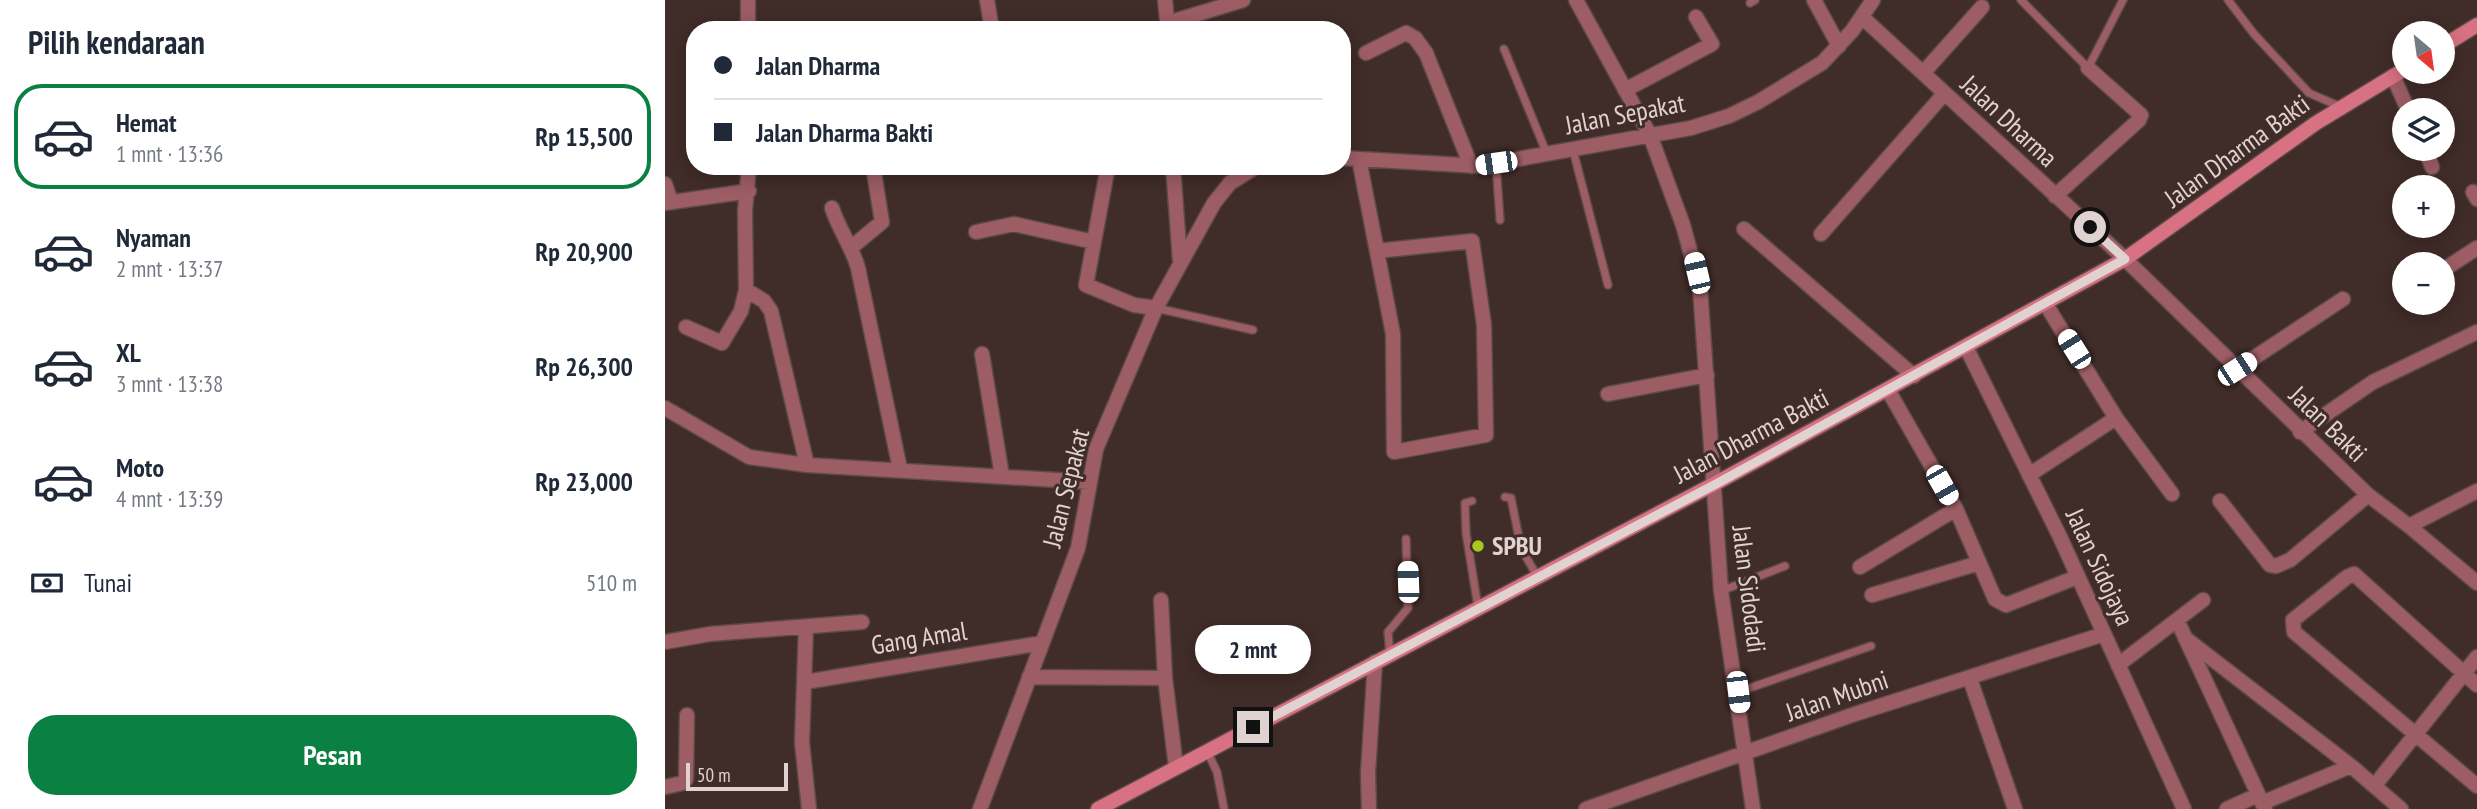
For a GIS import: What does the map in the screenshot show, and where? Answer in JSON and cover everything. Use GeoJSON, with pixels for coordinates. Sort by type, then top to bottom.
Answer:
{"type":"FeatureCollection","features":[{"type":"Feature","properties":{"kind":"main road"},"geometry":{"type":"LineString","coordinates":[[2455,39],[2477,25]]}},
{"type":"Feature","properties":{"kind":"main road","name":"Jalan Dharma Bakti"},"geometry":{"type":"LineString","coordinates":[[1098,809],[1716,484],[2125,259],[2342,107],[2392,77]]}},
{"type":"Feature","properties":{"kind":"street"},"geometry":{"type":"LineString","coordinates":[[748,0],[748,21]]}},
{"type":"Feature","properties":{"kind":"street"},"geometry":{"type":"LineString","coordinates":[[987,0],[990,21]]}},
{"type":"Feature","properties":{"kind":"street"},"geometry":{"type":"LineString","coordinates":[[1165,0],[1167,21]]}},
{"type":"Feature","properties":{"kind":"street"},"geometry":{"type":"LineString","coordinates":[[1185,21],[1243,0]]}},
{"type":"Feature","properties":{"kind":"street","name":"Jalan Sidodadi"},"geometry":{"type":"LineString","coordinates":[[1576,0],[1650,135],[1694,259],[1700,287],[1716,484],[1715,517],[1721,591],[1738,692],[1753,809]]}},
{"type":"Feature","properties":{"kind":"street"},"geometry":{"type":"LineString","coordinates":[[1814,0],[1839,46]]}},
{"type":"Feature","properties":{"kind":"street","name":"Jalan Sepakat"},"geometry":{"type":"LineString","coordinates":[[1351,159],[1471,166],[1691,128],[1738,111],[1812,70],[1839,46],[1873,0]]}},
{"type":"Feature","properties":{"kind":"street"},"geometry":{"type":"LineString","coordinates":[[1923,72],[1982,7]]}},
{"type":"Feature","properties":{"kind":"street"},"geometry":{"type":"LineString","coordinates":[[1625,90],[1712,44],[1696,17]]}},
{"type":"Feature","properties":{"kind":"street","name":"Jalan Dharma"},"geometry":{"type":"LineString","coordinates":[[1862,17],[2125,259]]}},
{"type":"Feature","properties":{"kind":"street"},"geometry":{"type":"LineString","coordinates":[[1366,53],[1398,35],[1406,33],[1415,38],[1426,53],[1471,166]]}},
{"type":"Feature","properties":{"kind":"street"},"geometry":{"type":"LineString","coordinates":[[2055,196],[2139,120],[2141,114],[2088,68]]}},
{"type":"Feature","properties":{"kind":"street"},"geometry":{"type":"LineString","coordinates":[[1821,234],[1944,94]]}},
{"type":"Feature","properties":{"kind":"street"},"geometry":{"type":"LineString","coordinates":[[1359,159],[1393,334],[1394,452],[1486,435],[1484,325],[1472,242],[1377,251]]}},
{"type":"Feature","properties":{"kind":"street"},"geometry":{"type":"LineString","coordinates":[[2430,161],[2432,167]]}},
{"type":"Feature","properties":{"kind":"street"},"geometry":{"type":"LineString","coordinates":[[686,327],[722,343],[741,311],[746,290],[745,211],[749,175]]}},
{"type":"Feature","properties":{"kind":"street"},"geometry":{"type":"LineString","coordinates":[[853,246],[882,222],[874,175]]}},
{"type":"Feature","properties":{"kind":"street"},"geometry":{"type":"LineString","coordinates":[[1106,175],[1086,285],[1134,304],[1156,308]]}},
{"type":"Feature","properties":{"kind":"street"},"geometry":{"type":"LineString","coordinates":[[1174,175],[1181,261]]}},
{"type":"Feature","properties":{"kind":"street","name":"Jalan Sepakat"},"geometry":{"type":"LineString","coordinates":[[980,809],[1078,548],[1096,449],[1156,308],[1181,261],[1214,203],[1230,183],[1243,175]]}},
{"type":"Feature","properties":{"kind":"street"},"geometry":{"type":"LineString","coordinates":[[665,184],[668,203],[749,191]]}},
{"type":"Feature","properties":{"kind":"street"},"geometry":{"type":"LineString","coordinates":[[832,208],[838,228],[853,246],[900,469]]}},
{"type":"Feature","properties":{"kind":"street"},"geometry":{"type":"LineString","coordinates":[[976,232],[1014,224],[1094,242]]}},
{"type":"Feature","properties":{"kind":"street"},"geometry":{"type":"LineString","coordinates":[[1744,229],[1914,376]]}},
{"type":"Feature","properties":{"kind":"street"},"geometry":{"type":"LineString","coordinates":[[2455,262],[2477,248]]}},
{"type":"Feature","properties":{"kind":"street","name":"Jalan Bakti"},"geometry":{"type":"LineString","coordinates":[[2125,259],[2300,432],[2368,495],[2477,583]]}},
{"type":"Feature","properties":{"kind":"street"},"geometry":{"type":"LineString","coordinates":[[746,290],[764,301],[771,311],[807,465]]}},
{"type":"Feature","properties":{"kind":"street"},"geometry":{"type":"LineString","coordinates":[[2237,369],[2343,299]]}},
{"type":"Feature","properties":{"kind":"street"},"geometry":{"type":"LineString","coordinates":[[2045,303],[2116,418],[2172,494]]}},
{"type":"Feature","properties":{"kind":"street"},"geometry":{"type":"LineString","coordinates":[[2300,432],[2373,382],[2477,332]]}},
{"type":"Feature","properties":{"kind":"street","name":"Jalan Sidojaya"},"geometry":{"type":"LineString","coordinates":[[1966,347],[2029,475],[2184,809]]}},
{"type":"Feature","properties":{"kind":"street"},"geometry":{"type":"LineString","coordinates":[[982,354],[1002,476]]}},
{"type":"Feature","properties":{"kind":"street"},"geometry":{"type":"LineString","coordinates":[[1608,394],[1707,375]]}},
{"type":"Feature","properties":{"kind":"street"},"geometry":{"type":"LineString","coordinates":[[1888,390],[1956,509],[1995,599],[2006,605],[2077,578]]}},
{"type":"Feature","properties":{"kind":"street"},"geometry":{"type":"LineString","coordinates":[[665,408],[750,457],[807,465],[1090,482]]}},
{"type":"Feature","properties":{"kind":"street"},"geometry":{"type":"LineString","coordinates":[[2029,475],[2116,418]]}},
{"type":"Feature","properties":{"kind":"street"},"geometry":{"type":"LineString","coordinates":[[2409,526],[2477,491]]}},
{"type":"Feature","properties":{"kind":"street"},"geometry":{"type":"LineString","coordinates":[[2220,501],[2270,565],[2276,566],[2290,561],[2368,495]]}},
{"type":"Feature","properties":{"kind":"street"},"geometry":{"type":"LineString","coordinates":[[1860,567],[1956,509]]}},
{"type":"Feature","properties":{"kind":"street"},"geometry":{"type":"LineString","coordinates":[[1872,595],[1979,563]]}},
{"type":"Feature","properties":{"kind":"street"},"geometry":{"type":"LineString","coordinates":[[2477,685],[2354,575],[2347,577],[2293,620],[2294,632],[2477,786]]}},
{"type":"Feature","properties":{"kind":"street"},"geometry":{"type":"LineString","coordinates":[[1161,600],[1165,678],[1176,767]]}},
{"type":"Feature","properties":{"kind":"street"},"geometry":{"type":"LineString","coordinates":[[2118,665],[2203,600]]}},
{"type":"Feature","properties":{"kind":"street"},"geometry":{"type":"LineString","coordinates":[[2177,620],[2261,802]]}},
{"type":"Feature","properties":{"kind":"street"},"geometry":{"type":"LineString","coordinates":[[665,642],[683,637],[862,622]]}},
{"type":"Feature","properties":{"kind":"street"},"geometry":{"type":"LineString","coordinates":[[806,627],[802,742],[809,809]]}},
{"type":"Feature","properties":{"kind":"street","name":"Jalan Mubni"},"geometry":{"type":"LineString","coordinates":[[1586,809],[1854,714],[2104,634]]}},
{"type":"Feature","properties":{"kind":"street"},"geometry":{"type":"LineString","coordinates":[[2185,638],[2351,766],[2401,809]]}},
{"type":"Feature","properties":{"kind":"street","name":"Gang Amal"},"geometry":{"type":"LineString","coordinates":[[804,682],[1042,643]]}},
{"type":"Feature","properties":{"kind":"street"},"geometry":{"type":"LineString","coordinates":[[2375,785],[2477,657]]}},
{"type":"Feature","properties":{"kind":"street"},"geometry":{"type":"LineString","coordinates":[[1369,809],[1368,773],[1375,662]]}},
{"type":"Feature","properties":{"kind":"street"},"geometry":{"type":"LineString","coordinates":[[1030,677],[1165,678]]}},
{"type":"Feature","properties":{"kind":"street"},"geometry":{"type":"LineString","coordinates":[[1970,679],[2015,809]]}},
{"type":"Feature","properties":{"kind":"street"},"geometry":{"type":"LineString","coordinates":[[665,787],[679,785],[686,779],[687,715]]}},
{"type":"Feature","properties":{"kind":"street"},"geometry":{"type":"LineString","coordinates":[[2227,809],[2261,802],[2351,766]]}},
{"type":"Feature","properties":{"kind":"lane"},"geometry":{"type":"LineString","coordinates":[[2021,0],[2088,68],[2123,0]]}},
{"type":"Feature","properties":{"kind":"lane"},"geometry":{"type":"LineString","coordinates":[[2228,0],[2254,34],[2309,93],[2342,107]]}},
{"type":"Feature","properties":{"kind":"lane"},"geometry":{"type":"LineString","coordinates":[[1504,49],[1547,154]]}},
{"type":"Feature","properties":{"kind":"lane"},"geometry":{"type":"LineString","coordinates":[[1573,150],[1608,285]]}},
{"type":"Feature","properties":{"kind":"lane"},"geometry":{"type":"LineString","coordinates":[[1496,163],[1500,220]]}},
{"type":"Feature","properties":{"kind":"lane"},"geometry":{"type":"LineString","coordinates":[[1156,308],[1252,330]]}},
{"type":"Feature","properties":{"kind":"lane"},"geometry":{"type":"LineString","coordinates":[[1504,497],[1511,498],[1521,548],[1537,576]]}},
{"type":"Feature","properties":{"kind":"lane"},"geometry":{"type":"LineString","coordinates":[[1472,501],[1465,503],[1466,533],[1478,607]]}},
{"type":"Feature","properties":{"kind":"lane"},"geometry":{"type":"LineString","coordinates":[[1390,654],[1388,632],[1408,608],[1406,539]]}},
{"type":"Feature","properties":{"kind":"lane"},"geometry":{"type":"LineString","coordinates":[[1721,591],[1786,566]]}},
{"type":"Feature","properties":{"kind":"lane"},"geometry":{"type":"LineString","coordinates":[[1738,692],[1871,646]]}},
{"type":"Feature","properties":{"kind":"lane"},"geometry":{"type":"LineString","coordinates":[[1207,751],[1217,772],[1224,809]]}},
{"type":"Feature","properties":{"kind":"place","name":"SPBU"},"geometry":{"type":"Point","coordinates":[1478,546]}},
{"type":"Feature","properties":{"kind":"route"},"geometry":{"type":"LineString","coordinates":[[1253,727],[1716,484],[2125,259],[2090,227]]}}]}
